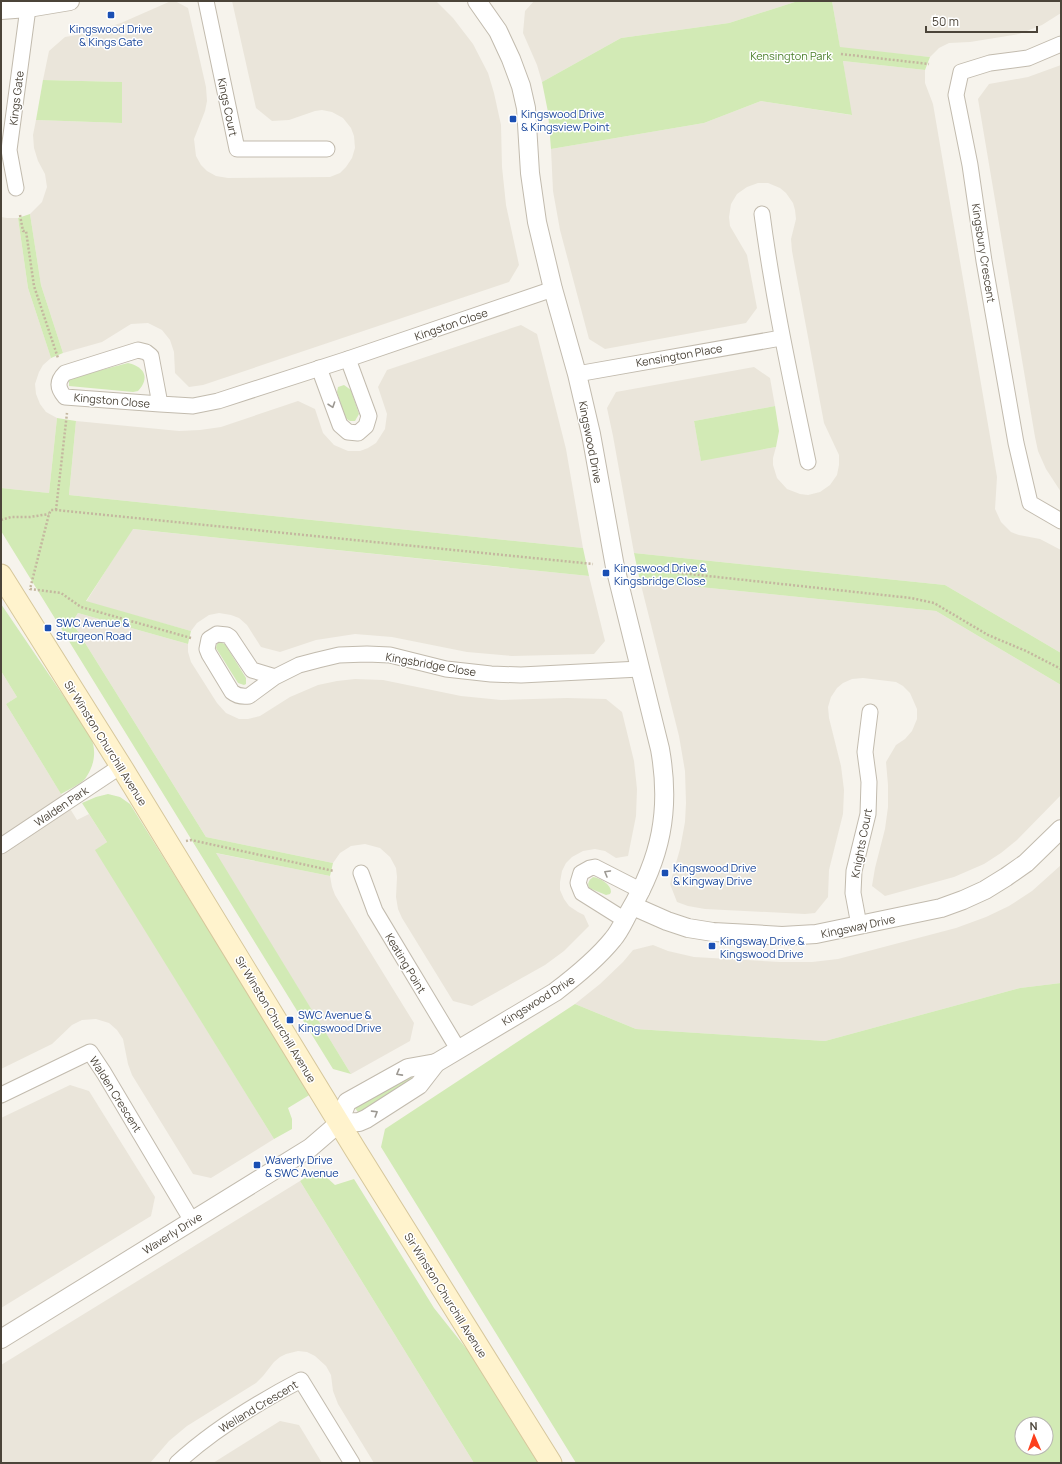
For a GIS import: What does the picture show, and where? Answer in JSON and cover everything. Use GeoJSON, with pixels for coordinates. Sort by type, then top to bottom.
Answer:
{"type":"FeatureCollection","features":[{"type":"Feature","properties":{"kind":"main road","name":"Sir Winston Churchill Avenue"},"geometry":{"type":"LineString","coordinates":[[1,575],[121,766],[339,1122],[551,1463]]}},
{"type":"Feature","properties":{"kind":"street"},"geometry":{"type":"LineString","coordinates":[[1,10],[22,4],[70,1]]}},
{"type":"Feature","properties":{"kind":"street","name":"Kings Court"},"geometry":{"type":"LineString","coordinates":[[206,1],[237,149],[327,149]]}},
{"type":"Feature","properties":{"kind":"street","name":"Kingswood Drive"},"geometry":{"type":"LineString","coordinates":[[436,1063],[408,1068],[346,1102],[339,1122],[359,1122],[366,1119],[419,1085],[436,1063],[555,992],[599,955],[615,937],[633,906],[659,845],[664,812],[665,791],[660,748],[615,567],[591,434],[577,374],[553,289],[533,200],[526,108],[521,86],[511,59],[484,2]]}},
{"type":"Feature","properties":{"kind":"street","name":"Kings Gate"},"geometry":{"type":"LineString","coordinates":[[16,188],[9,150],[22,4]]}},
{"type":"Feature","properties":{"kind":"street","name":"Kingsbury Crescent"},"geometry":{"type":"LineString","coordinates":[[1061,44],[1028,58],[990,63],[961,72],[956,95],[970,165],[1016,443],[1030,503],[1061,521]]}},
{"type":"Feature","properties":{"kind":"street"},"geometry":{"type":"LineString","coordinates":[[762,214],[781,338],[808,462]]}},
{"type":"Feature","properties":{"kind":"street","name":"Kingston Close"},"geometry":{"type":"LineString","coordinates":[[160,404],[151,356],[146,352],[138,350],[65,373],[60,378],[58,385],[60,392],[64,396],[160,404],[193,406],[218,401],[348,359],[553,289]]}},
{"type":"Feature","properties":{"kind":"street","name":"Kensington Place"},"geometry":{"type":"LineString","coordinates":[[577,374],[781,338]]}},
{"type":"Feature","properties":{"kind":"street"},"geometry":{"type":"LineString","coordinates":[[320,368],[340,425],[348,432],[358,433],[366,426],[369,416],[348,359]]}},
{"type":"Feature","properties":{"kind":"street","name":"Kingsbridge Close"},"geometry":{"type":"LineString","coordinates":[[275,677],[252,670],[227,634],[217,634],[209,639],[207,649],[209,654],[232,692],[236,695],[244,697],[249,696],[275,677],[299,665],[339,655],[390,655],[446,669],[491,674],[521,675],[640,669]]}},
{"type":"Feature","properties":{"kind":"street","name":"Knights Court"},"geometry":{"type":"LineString","coordinates":[[858,925],[853,893],[853,878],[858,849],[865,830],[868,814],[869,782],[865,752],[870,712]]}},
{"type":"Feature","properties":{"kind":"street","name":"Walden Park"},"geometry":{"type":"LineString","coordinates":[[1,846],[121,766]]}},
{"type":"Feature","properties":{"kind":"street","name":"Kingsway Drive"},"geometry":{"type":"LineString","coordinates":[[633,906],[674,924],[688,928],[713,932],[782,936],[809,935],[941,908],[985,890],[1026,863],[1061,829]]}},
{"type":"Feature","properties":{"kind":"street","name":"Keating Point"},"geometry":{"type":"LineString","coordinates":[[361,873],[375,911],[458,1049]]}},
{"type":"Feature","properties":{"kind":"street","name":"Walden Crescent"},"geometry":{"type":"LineString","coordinates":[[1,1095],[90,1052],[192,1221]]}},
{"type":"Feature","properties":{"kind":"street","name":"Waverly Drive"},"geometry":{"type":"LineString","coordinates":[[1,1338],[310,1148],[339,1122]]}},
{"type":"Feature","properties":{"kind":"street","name":"Welland Crescent"},"geometry":{"type":"LineString","coordinates":[[177,1463],[195,1446],[216,1430],[275,1393],[301,1380],[352,1463]]}},
{"type":"Feature","properties":{"kind":"path"},"geometry":{"type":"LineString","coordinates":[[841,54],[929,64]]}},
{"type":"Feature","properties":{"kind":"path"},"geometry":{"type":"LineString","coordinates":[[20,215],[23,231],[26,231],[34,286],[58,358]]}},
{"type":"Feature","properties":{"kind":"path"},"geometry":{"type":"LineString","coordinates":[[56,510],[67,413]]}},
{"type":"Feature","properties":{"kind":"path"},"geometry":{"type":"LineString","coordinates":[[191,638],[81,607],[60,593],[30,589],[51,510],[593,564]]}},
{"type":"Feature","properties":{"kind":"path"},"geometry":{"type":"LineString","coordinates":[[1,520],[11,517],[30,517],[49,514]]}},
{"type":"Feature","properties":{"kind":"path"},"geometry":{"type":"LineString","coordinates":[[634,568],[911,598],[934,603],[988,635],[1026,651],[1061,669]]}},
{"type":"Feature","properties":{"kind":"path"},"geometry":{"type":"LineString","coordinates":[[186,841],[191,840],[334,871]]}},
{"type":"Feature","properties":{"kind":"shaded area"},"geometry":{"type":"Polygon","coordinates":[[[171,1],[175,1],[188,8],[206,87],[207,101],[205,111],[194,139],[196,156],[201,165],[207,171],[216,176],[228,178],[330,177],[340,173],[346,167],[352,158],[355,148],[354,136],[351,128],[343,118],[332,112],[322,110],[315,111],[289,120],[272,121],[256,108],[232,1],[436,1],[453,18],[473,44],[488,73],[494,93],[501,125],[502,167],[506,205],[519,265],[509,282],[203,385],[189,387],[175,373],[174,352],[170,340],[162,330],[148,323],[131,324],[102,342],[63,353],[41,285],[30,214],[42,202],[47,187],[45,174],[38,161],[34,148],[33,135],[36,120],[122,123],[121,82],[43,80],[49,51],[65,37],[93,32],[121,23],[171,1]]]}},
{"type":"Feature","properties":{"kind":"shaded area"},"geometry":{"type":"Polygon","coordinates":[[[534,1],[798,1],[729,23],[621,38],[542,82],[537,65],[523,33],[525,11],[534,1]]]}},
{"type":"Feature","properties":{"kind":"shaded area"},"geometry":{"type":"Polygon","coordinates":[[[832,1],[1061,1],[1061,13],[1042,25],[1019,34],[970,42],[949,43],[939,48],[930,57],[840,48],[832,1]]]}},
{"type":"Feature","properties":{"kind":"shaded area"},"geometry":{"type":"Polygon","coordinates":[[[843,61],[925,70],[925,83],[933,104],[997,477],[995,509],[1001,522],[1011,532],[1040,539],[1061,550],[1061,653],[945,585],[634,553],[607,408],[616,392],[754,367],[770,378],[775,406],[694,421],[701,460],[776,447],[773,465],[777,478],[787,489],[800,494],[808,495],[820,492],[830,485],[837,475],[839,455],[824,423],[792,251],[791,239],[796,219],[795,210],[793,203],[786,193],[780,188],[768,183],[758,183],[747,187],[737,194],[731,204],[729,217],[730,226],[747,255],[757,308],[746,323],[605,349],[589,339],[560,230],[553,191],[551,149],[704,123],[761,101],[851,115],[843,61]]]}},
{"type":"Feature","properties":{"kind":"shaded area"},"geometry":{"type":"Polygon","coordinates":[[[1061,65],[1061,492],[1046,469],[1038,451],[1035,437],[978,99],[989,84],[1028,77],[1061,65]]]}},
{"type":"Feature","properties":{"kind":"shaded area"},"geometry":{"type":"Polygon","coordinates":[[[1,217],[18,218],[28,288],[51,358],[43,365],[35,384],[36,394],[40,404],[46,412],[57,418],[49,493],[1,488],[1,217]]]}},
{"type":"Feature","properties":{"kind":"shaded area"},"geometry":{"type":"Polygon","coordinates":[[[521,325],[537,334],[566,449],[583,548],[69,495],[76,421],[179,431],[200,430],[221,427],[298,401],[315,409],[323,433],[334,445],[348,451],[360,451],[376,443],[385,429],[387,414],[378,387],[387,370],[521,325]]]}},
{"type":"Feature","properties":{"kind":"shaded area"},"geometry":{"type":"Polygon","coordinates":[[[132,529],[589,576],[605,641],[594,654],[512,656],[467,652],[392,637],[355,634],[316,640],[280,652],[261,647],[247,625],[239,618],[231,615],[219,613],[209,615],[197,623],[191,631],[86,602],[132,529]]]}},
{"type":"Feature","properties":{"kind":"shaded area"},"geometry":{"type":"Polygon","coordinates":[[[640,581],[936,611],[1061,685],[1061,795],[1017,840],[984,864],[954,877],[885,896],[872,886],[885,829],[888,807],[886,762],[896,745],[905,739],[912,731],[917,719],[917,709],[910,693],[896,682],[863,678],[852,679],[843,683],[837,688],[831,697],[828,707],[829,718],[841,766],[844,790],[843,814],[829,870],[828,897],[815,913],[805,914],[705,909],[688,906],[677,902],[670,884],[680,849],[685,822],[685,771],[679,736],[640,581]]]}},
{"type":"Feature","properties":{"kind":"shaded area"},"geometry":{"type":"Polygon","coordinates":[[[78,613],[188,644],[188,652],[191,662],[217,703],[226,713],[239,719],[248,719],[260,716],[290,697],[318,685],[355,679],[383,680],[461,696],[501,700],[567,698],[606,699],[622,712],[634,761],[637,789],[636,816],[628,856],[616,858],[605,851],[595,849],[583,851],[572,857],[566,863],[562,871],[560,890],[569,906],[584,915],[589,926],[564,951],[545,965],[472,1006],[453,1001],[402,918],[398,909],[396,897],[396,868],[390,857],[380,848],[365,844],[351,846],[340,853],[333,863],[206,837],[72,622],[78,613]]]}},
{"type":"Feature","properties":{"kind":"shaded area"},"geometry":{"type":"Polygon","coordinates":[[[1,671],[17,697],[6,704],[77,820],[89,814],[107,842],[96,850],[274,1139],[211,1178],[193,1174],[132,1075],[128,1064],[123,1039],[117,1030],[109,1023],[96,1019],[82,1020],[72,1025],[52,1044],[1,1069],[1,671]]]}},
{"type":"Feature","properties":{"kind":"shaded area"},"geometry":{"type":"Polygon","coordinates":[[[215,853],[330,876],[335,895],[414,1023],[410,1041],[351,1074],[215,853]]]}},
{"type":"Feature","properties":{"kind":"shaded area"},"geometry":{"type":"Polygon","coordinates":[[[1061,865],[1061,983],[1020,988],[825,1041],[636,1029],[575,1004],[600,984],[633,950],[653,945],[668,951],[694,957],[780,962],[812,962],[838,959],[956,928],[986,917],[1009,906],[1032,891],[1061,865]]]}},
{"type":"Feature","properties":{"kind":"shaded area"},"geometry":{"type":"Polygon","coordinates":[[[70,1085],[89,1091],[155,1197],[151,1216],[1,1308],[1,1118],[70,1085]]]}},
{"type":"Feature","properties":{"kind":"shaded area"},"geometry":{"type":"Polygon","coordinates":[[[300,1181],[474,1463],[374,1463],[338,1404],[333,1391],[331,1375],[326,1366],[315,1356],[307,1352],[298,1351],[280,1357],[256,1383],[187,1426],[169,1441],[150,1463],[1,1463],[1,1365],[300,1181]]]}},
{"type":"Feature","properties":{"kind":"shaded area"},"geometry":{"type":"Polygon","coordinates":[[[280,1421],[299,1425],[322,1463],[213,1463],[280,1421]]]}},
{"type":"Feature","properties":{"kind":"green space","name":"Kensington Park"},"geometry":{"type":"Polygon","coordinates":[[[798,1],[832,1],[840,47],[930,57],[925,70],[843,61],[852,115],[761,101],[704,123],[551,149],[548,112],[542,82],[621,38],[729,23],[798,1]]]}},
{"type":"Feature","properties":{"kind":"green space"},"geometry":{"type":"Polygon","coordinates":[[[43,80],[122,82],[122,123],[36,120],[43,80]]]}},
{"type":"Feature","properties":{"kind":"green space"},"geometry":{"type":"Polygon","coordinates":[[[30,214],[41,285],[63,353],[51,358],[28,288],[18,218],[30,214]]]}},
{"type":"Feature","properties":{"kind":"green space"},"geometry":{"type":"Polygon","coordinates":[[[128,363],[138,367],[144,374],[144,382],[138,391],[133,392],[69,386],[69,380],[75,377],[128,363]]]}},
{"type":"Feature","properties":{"kind":"green space"},"geometry":{"type":"Polygon","coordinates":[[[344,385],[351,390],[359,414],[355,421],[350,421],[345,418],[337,392],[338,387],[344,385]]]}},
{"type":"Feature","properties":{"kind":"green space"},"geometry":{"type":"Polygon","coordinates":[[[775,406],[779,431],[776,447],[701,461],[694,421],[775,406]]]}},
{"type":"Feature","properties":{"kind":"green space"},"geometry":{"type":"Polygon","coordinates":[[[57,418],[76,421],[69,495],[583,548],[589,576],[133,529],[86,601],[191,631],[188,644],[78,613],[72,622],[206,837],[333,863],[330,876],[216,853],[351,1074],[333,1069],[1,531],[1,488],[49,493],[57,418]]]}},
{"type":"Feature","properties":{"kind":"green space"},"geometry":{"type":"Polygon","coordinates":[[[634,553],[945,585],[1061,653],[1061,685],[936,611],[640,581],[634,553]]]}},
{"type":"Feature","properties":{"kind":"green space"},"geometry":{"type":"Polygon","coordinates":[[[1,604],[90,735],[94,746],[93,763],[85,779],[61,794],[6,704],[17,697],[1,671],[1,604]]]}},
{"type":"Feature","properties":{"kind":"green space"},"geometry":{"type":"Polygon","coordinates":[[[219,642],[225,644],[246,678],[246,684],[244,685],[238,683],[216,648],[219,642]]]}},
{"type":"Feature","properties":{"kind":"green space"},"geometry":{"type":"Polygon","coordinates":[[[108,794],[120,797],[130,804],[311,1094],[288,1108],[292,1119],[292,1129],[274,1139],[95,850],[107,842],[82,803],[108,794]]]}},
{"type":"Feature","properties":{"kind":"green space"},"geometry":{"type":"Polygon","coordinates":[[[593,877],[602,880],[609,886],[611,889],[610,894],[606,895],[589,888],[588,885],[590,879],[593,877]]]}},
{"type":"Feature","properties":{"kind":"green space"},"geometry":{"type":"Polygon","coordinates":[[[1061,983],[1061,1463],[576,1463],[381,1147],[385,1129],[575,1004],[636,1029],[825,1041],[1020,988],[1061,983]]]}},
{"type":"Feature","properties":{"kind":"green space"},"geometry":{"type":"Polygon","coordinates":[[[411,1076],[412,1078],[360,1112],[358,1112],[355,1108],[411,1076]]]}},
{"type":"Feature","properties":{"kind":"green space"},"geometry":{"type":"Polygon","coordinates":[[[311,1174],[324,1175],[335,1185],[354,1179],[434,1308],[469,1352],[538,1463],[474,1463],[300,1181],[311,1174]]]}},
{"type":"Feature","properties":{"kind":"place","name":"Kingswood Drive & Kings Gate"},"geometry":{"type":"Point","coordinates":[111,15]}},
{"type":"Feature","properties":{"kind":"place","name":"Kingswood Drive & Kingsview Point"},"geometry":{"type":"Point","coordinates":[513,119]}},
{"type":"Feature","properties":{"kind":"place","name":"Kingswood Drive & Kingsbridge Close"},"geometry":{"type":"Point","coordinates":[606,573]}},
{"type":"Feature","properties":{"kind":"place","name":"SWC Avenue & Sturgeon Road"},"geometry":{"type":"Point","coordinates":[48,628]}},
{"type":"Feature","properties":{"kind":"place","name":"Kingswood Drive & Kingway Drive"},"geometry":{"type":"Point","coordinates":[665,873]}},
{"type":"Feature","properties":{"kind":"place","name":"Kingsway Drive & Kingswood Drive"},"geometry":{"type":"Point","coordinates":[712,946]}},
{"type":"Feature","properties":{"kind":"place","name":"SWC Avenue & Kingswood Drive"},"geometry":{"type":"Point","coordinates":[290,1020]}},
{"type":"Feature","properties":{"kind":"place","name":"Waverly Drive & SWC Avenue"},"geometry":{"type":"Point","coordinates":[257,1165]}}]}
